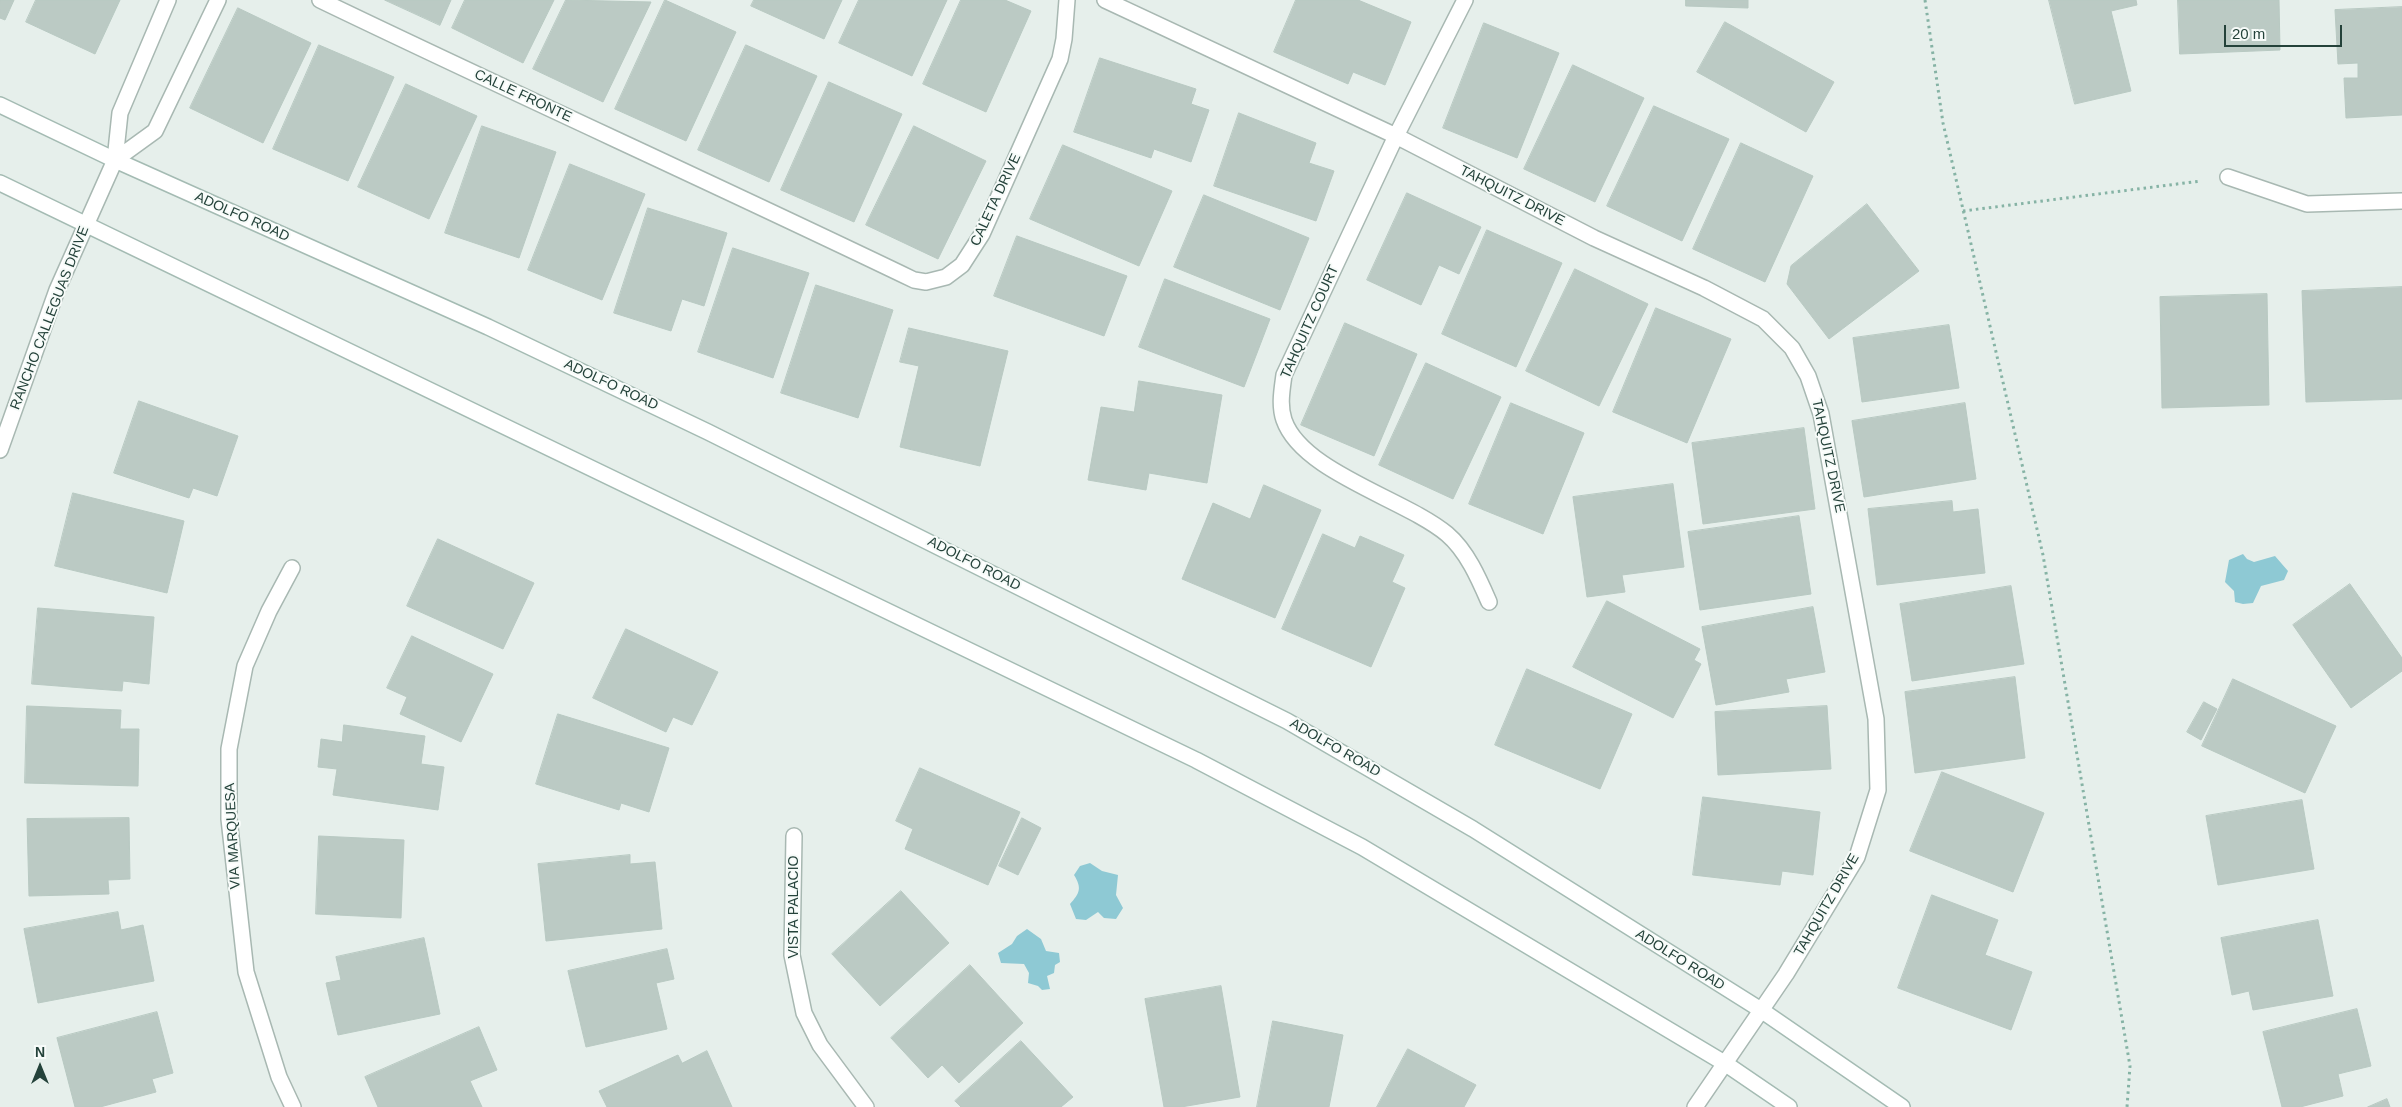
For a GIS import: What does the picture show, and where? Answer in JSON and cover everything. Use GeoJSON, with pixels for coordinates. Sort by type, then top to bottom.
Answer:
{"type":"FeatureCollection","features":[{"type":"Feature","properties":{"kind":"street"},"geometry":{"type":"LineString","coordinates":[[115,160],[120,113],[168,0]]}},
{"type":"Feature","properties":{"kind":"street"},"geometry":{"type":"LineString","coordinates":[[115,160],[155,131],[218,0]]}},
{"type":"Feature","properties":{"kind":"street","name":"CALLE FRONTE"},"geometry":{"type":"LineString","coordinates":[[320,0],[476,75],[727,189]]}},
{"type":"Feature","properties":{"kind":"street","name":"CALETA DRIVE"},"geometry":{"type":"LineString","coordinates":[[727,189],[914,280],[926,282],[946,277],[962,265],[982,234],[1060,59],[1068,0]]}},
{"type":"Feature","properties":{"kind":"street","name":"TAHQUITZ DRIVE"},"geometry":{"type":"LineString","coordinates":[[1105,0],[1396,136],[1594,238],[1704,288],[1763,319],[1792,348],[1808,376],[1822,414],[1876,719],[1878,790],[1856,857],[1789,970],[1695,1107]]}},
{"type":"Feature","properties":{"kind":"street","name":"TAHQUITZ COURT"},"geometry":{"type":"LineString","coordinates":[[1465,0],[1396,136],[1284,375],[1280,398],[1284,420],[1294,440],[1317,460],[1423,518],[1449,535],[1475,570],[1489,602]]}},
{"type":"Feature","properties":{"kind":"street","name":"ADOLFO ROAD"},"geometry":{"type":"LineString","coordinates":[[0,105],[115,160],[488,327],[699,428],[1287,721],[1473,829],[1761,1010],[1902,1107]]}},
{"type":"Feature","properties":{"kind":"street","name":"RANCHO CALLEGUAS DRIVE"},"geometry":{"type":"LineString","coordinates":[[0,450],[57,290],[115,160]]}},
{"type":"Feature","properties":{"kind":"street"},"geometry":{"type":"LineString","coordinates":[[2228,177],[2306,204],[2402,201]]}},
{"type":"Feature","properties":{"kind":"street"},"geometry":{"type":"LineString","coordinates":[[0,182],[1196,760],[1362,847],[1726,1064],[1789,1107]]}},
{"type":"Feature","properties":{"kind":"street","name":"VIA MARQUESA"},"geometry":{"type":"LineString","coordinates":[[292,568],[269,611],[245,666],[229,749],[229,819],[246,972],[279,1077],[293,1107]]}},
{"type":"Feature","properties":{"kind":"street","name":"VISTA PALACIO"},"geometry":{"type":"LineString","coordinates":[[794,836],[792,955],[804,1013],[820,1045],[866,1107]]}},
{"type":"Feature","properties":{"kind":"path"},"geometry":{"type":"LineString","coordinates":[[1925,0],[1943,123],[2043,555],[2130,1066],[2128,1107]]}},
{"type":"Feature","properties":{"kind":"path"},"geometry":{"type":"LineString","coordinates":[[1963,211],[2228,177]]}},
{"type":"Feature","properties":{"kind":"water"},"geometry":{"type":"Polygon","coordinates":[[[2243,554],[2247,559],[2254,562],[2275,556],[2288,571],[2284,580],[2261,586],[2253,603],[2243,604],[2235,602],[2234,591],[2225,582],[2229,560],[2243,554]]]}},
{"type":"Feature","properties":{"kind":"water"},"geometry":{"type":"Polygon","coordinates":[[[1090,863],[1102,871],[1118,875],[1116,895],[1123,908],[1116,919],[1104,918],[1098,912],[1086,920],[1076,919],[1070,904],[1079,890],[1074,875],[1080,866],[1090,863]]]}},
{"type":"Feature","properties":{"kind":"water"},"geometry":{"type":"Polygon","coordinates":[[[1027,929],[1041,939],[1046,951],[1059,953],[1060,962],[1055,965],[1054,973],[1047,976],[1050,989],[1042,990],[1038,986],[1028,983],[1029,973],[1024,964],[1001,963],[998,953],[1012,944],[1017,936],[1027,929]]]}},
{"type":"Feature","properties":{"kind":"building"},"geometry":{"type":"Polygon","coordinates":[[[0,0],[14,0],[5,20],[0,18],[0,0]]]}},
{"type":"Feature","properties":{"kind":"building"},"geometry":{"type":"Polygon","coordinates":[[[36,0],[120,0],[95,54],[26,22],[36,0]]]}},
{"type":"Feature","properties":{"kind":"building"},"geometry":{"type":"Polygon","coordinates":[[[385,0],[451,0],[440,25],[385,0]]]}},
{"type":"Feature","properties":{"kind":"building"},"geometry":{"type":"Polygon","coordinates":[[[465,0],[554,0],[523,63],[452,28],[465,0]]]}},
{"type":"Feature","properties":{"kind":"building"},"geometry":{"type":"Polygon","coordinates":[[[566,0],[651,2],[603,102],[533,69],[566,0]]]}},
{"type":"Feature","properties":{"kind":"building"},"geometry":{"type":"Polygon","coordinates":[[[665,0],[736,32],[686,141],[615,109],[665,0]]]}},
{"type":"Feature","properties":{"kind":"building"},"geometry":{"type":"Polygon","coordinates":[[[754,0],[842,0],[824,39],[751,6],[754,0]]]}},
{"type":"Feature","properties":{"kind":"building"},"geometry":{"type":"Polygon","coordinates":[[[859,0],[947,0],[912,76],[839,43],[859,0]]]}},
{"type":"Feature","properties":{"kind":"building"},"geometry":{"type":"Polygon","coordinates":[[[961,0],[1005,0],[1031,11],[986,112],[923,84],[961,0]]]}},
{"type":"Feature","properties":{"kind":"building"},"geometry":{"type":"Polygon","coordinates":[[[1296,0],[1358,0],[1411,22],[1385,85],[1353,72],[1348,84],[1274,52],[1296,0]]]}},
{"type":"Feature","properties":{"kind":"building"},"geometry":{"type":"Polygon","coordinates":[[[1686,0],[1748,0],[1748,8],[1686,6],[1686,0]]]}},
{"type":"Feature","properties":{"kind":"building"},"geometry":{"type":"Polygon","coordinates":[[[2049,0],[2136,0],[2137,5],[2111,11],[2131,91],[2075,104],[2049,0]]]}},
{"type":"Feature","properties":{"kind":"building"},"geometry":{"type":"Polygon","coordinates":[[[2178,0],[2279,0],[2280,50],[2180,54],[2178,0]]]}},
{"type":"Feature","properties":{"kind":"building"},"geometry":{"type":"Polygon","coordinates":[[[2402,7],[2402,115],[2346,118],[2344,78],[2358,78],[2358,63],[2338,64],[2335,10],[2402,7]]]}},
{"type":"Feature","properties":{"kind":"building"},"geometry":{"type":"Polygon","coordinates":[[[238,8],[311,43],[263,143],[190,108],[238,8]]]}},
{"type":"Feature","properties":{"kind":"building"},"geometry":{"type":"Polygon","coordinates":[[[1725,22],[1834,82],[1806,132],[1697,72],[1725,22]]]}},
{"type":"Feature","properties":{"kind":"building"},"geometry":{"type":"Polygon","coordinates":[[[1484,23],[1559,53],[1517,158],[1443,128],[1484,23]]]}},
{"type":"Feature","properties":{"kind":"building"},"geometry":{"type":"Polygon","coordinates":[[[319,45],[394,77],[348,181],[273,149],[319,45]]]}},
{"type":"Feature","properties":{"kind":"building"},"geometry":{"type":"Polygon","coordinates":[[[746,45],[817,76],[769,182],[698,150],[746,45]]]}},
{"type":"Feature","properties":{"kind":"building"},"geometry":{"type":"Polygon","coordinates":[[[1100,58],[1196,89],[1191,104],[1209,110],[1191,162],[1154,149],[1151,158],[1074,132],[1100,58]]]}},
{"type":"Feature","properties":{"kind":"building"},"geometry":{"type":"Polygon","coordinates":[[[1573,65],[1644,98],[1595,202],[1524,169],[1573,65]]]}},
{"type":"Feature","properties":{"kind":"building"},"geometry":{"type":"Polygon","coordinates":[[[829,82],[902,114],[854,222],[781,190],[829,82]]]}},
{"type":"Feature","properties":{"kind":"building"},"geometry":{"type":"Polygon","coordinates":[[[406,84],[477,116],[429,219],[358,187],[406,84]]]}},
{"type":"Feature","properties":{"kind":"building"},"geometry":{"type":"Polygon","coordinates":[[[1654,106],[1729,139],[1682,241],[1607,206],[1654,106]]]}},
{"type":"Feature","properties":{"kind":"building"},"geometry":{"type":"Polygon","coordinates":[[[1239,113],[1316,143],[1309,163],[1334,171],[1316,221],[1214,186],[1239,113]]]}},
{"type":"Feature","properties":{"kind":"building"},"geometry":{"type":"Polygon","coordinates":[[[482,126],[556,152],[519,258],[445,233],[482,126]]]}},
{"type":"Feature","properties":{"kind":"building"},"geometry":{"type":"Polygon","coordinates":[[[914,126],[986,161],[938,259],[866,225],[914,126]]]}},
{"type":"Feature","properties":{"kind":"building"},"geometry":{"type":"Polygon","coordinates":[[[1741,143],[1813,176],[1765,282],[1693,249],[1741,143]]]}},
{"type":"Feature","properties":{"kind":"building"},"geometry":{"type":"Polygon","coordinates":[[[1063,145],[1172,191],[1139,266],[1030,219],[1063,145]]]}},
{"type":"Feature","properties":{"kind":"building"},"geometry":{"type":"Polygon","coordinates":[[[570,164],[645,194],[602,300],[528,270],[570,164]]]}},
{"type":"Feature","properties":{"kind":"building"},"geometry":{"type":"Polygon","coordinates":[[[1407,193],[1481,227],[1459,274],[1439,265],[1421,305],[1367,280],[1407,193]]]}},
{"type":"Feature","properties":{"kind":"building"},"geometry":{"type":"Polygon","coordinates":[[[1204,195],[1309,238],[1280,310],[1174,267],[1204,195]]]}},
{"type":"Feature","properties":{"kind":"building"},"geometry":{"type":"Polygon","coordinates":[[[1867,204],[1919,271],[1829,339],[1787,284],[1791,266],[1867,204]]]}},
{"type":"Feature","properties":{"kind":"building"},"geometry":{"type":"Polygon","coordinates":[[[648,208],[727,233],[704,306],[682,299],[671,331],[614,313],[648,208]]]}},
{"type":"Feature","properties":{"kind":"building"},"geometry":{"type":"Polygon","coordinates":[[[1487,230],[1562,263],[1516,367],[1442,334],[1487,230]]]}},
{"type":"Feature","properties":{"kind":"building"},"geometry":{"type":"Polygon","coordinates":[[[1017,236],[1127,276],[1104,336],[994,296],[1017,236]]]}},
{"type":"Feature","properties":{"kind":"building"},"geometry":{"type":"Polygon","coordinates":[[[733,248],[809,273],[773,378],[698,352],[733,248]]]}},
{"type":"Feature","properties":{"kind":"building"},"geometry":{"type":"Polygon","coordinates":[[[1575,269],[1648,304],[1599,406],[1526,371],[1575,269]]]}},
{"type":"Feature","properties":{"kind":"building"},"geometry":{"type":"Polygon","coordinates":[[[1165,279],[1270,319],[1244,387],[1139,347],[1165,279]]]}},
{"type":"Feature","properties":{"kind":"building"},"geometry":{"type":"Polygon","coordinates":[[[816,285],[893,310],[858,418],[781,393],[816,285]]]}},
{"type":"Feature","properties":{"kind":"building"},"geometry":{"type":"Polygon","coordinates":[[[2402,287],[2402,399],[2306,402],[2302,291],[2402,287]]]}},
{"type":"Feature","properties":{"kind":"building"},"geometry":{"type":"Polygon","coordinates":[[[2267,294],[2269,405],[2162,408],[2160,297],[2267,294]]]}},
{"type":"Feature","properties":{"kind":"building"},"geometry":{"type":"Polygon","coordinates":[[[1656,308],[1731,339],[1687,443],[1613,412],[1656,308]]]}},
{"type":"Feature","properties":{"kind":"building"},"geometry":{"type":"Polygon","coordinates":[[[1345,323],[1417,354],[1374,456],[1301,425],[1345,323]]]}},
{"type":"Feature","properties":{"kind":"building"},"geometry":{"type":"Polygon","coordinates":[[[1949,325],[1959,388],[1862,402],[1853,338],[1949,325]]]}},
{"type":"Feature","properties":{"kind":"building"},"geometry":{"type":"Polygon","coordinates":[[[909,328],[1008,351],[980,466],[900,447],[919,366],[900,362],[909,328]]]}},
{"type":"Feature","properties":{"kind":"building"},"geometry":{"type":"Polygon","coordinates":[[[1426,363],[1501,397],[1453,499],[1379,465],[1426,363]]]}},
{"type":"Feature","properties":{"kind":"building"},"geometry":{"type":"Polygon","coordinates":[[[1139,381],[1222,395],[1207,483],[1149,473],[1146,490],[1088,480],[1101,407],[1134,412],[1139,381]]]}},
{"type":"Feature","properties":{"kind":"building"},"geometry":{"type":"Polygon","coordinates":[[[139,401],[238,436],[217,496],[193,488],[189,498],[114,473],[139,401]]]}},
{"type":"Feature","properties":{"kind":"building"},"geometry":{"type":"Polygon","coordinates":[[[1511,403],[1584,433],[1543,534],[1469,504],[1511,403]]]}},
{"type":"Feature","properties":{"kind":"building"},"geometry":{"type":"Polygon","coordinates":[[[1965,403],[1976,479],[1864,497],[1852,421],[1965,403]]]}},
{"type":"Feature","properties":{"kind":"building"},"geometry":{"type":"Polygon","coordinates":[[[1804,428],[1815,509],[1703,524],[1692,443],[1804,428]]]}},
{"type":"Feature","properties":{"kind":"building"},"geometry":{"type":"Polygon","coordinates":[[[1673,484],[1684,567],[1622,575],[1625,592],[1587,597],[1573,497],[1673,484]]]}},
{"type":"Feature","properties":{"kind":"building"},"geometry":{"type":"Polygon","coordinates":[[[1264,485],[1321,510],[1275,618],[1182,579],[1213,503],[1250,519],[1264,485]]]}},
{"type":"Feature","properties":{"kind":"building"},"geometry":{"type":"Polygon","coordinates":[[[73,493],[184,521],[167,593],[55,566],[73,493]]]}},
{"type":"Feature","properties":{"kind":"building"},"geometry":{"type":"Polygon","coordinates":[[[1952,501],[1953,512],[1978,509],[1985,573],[1877,585],[1868,509],[1952,501]]]}},
{"type":"Feature","properties":{"kind":"building"},"geometry":{"type":"Polygon","coordinates":[[[1799,516],[1811,594],[1700,610],[1688,532],[1799,516]]]}},
{"type":"Feature","properties":{"kind":"building"},"geometry":{"type":"Polygon","coordinates":[[[1323,534],[1355,548],[1360,536],[1404,555],[1392,582],[1405,588],[1371,667],[1282,629],[1323,534]]]}},
{"type":"Feature","properties":{"kind":"building"},"geometry":{"type":"Polygon","coordinates":[[[438,539],[534,583],[503,649],[407,606],[438,539]]]}},
{"type":"Feature","properties":{"kind":"building"},"geometry":{"type":"Polygon","coordinates":[[[2350,584],[2402,658],[2402,671],[2351,708],[2293,625],[2350,584]]]}},
{"type":"Feature","properties":{"kind":"building"},"geometry":{"type":"Polygon","coordinates":[[[2011,586],[2024,664],[1912,681],[1900,604],[2011,586]]]}},
{"type":"Feature","properties":{"kind":"building"},"geometry":{"type":"Polygon","coordinates":[[[1607,601],[1700,649],[1694,660],[1701,664],[1673,718],[1573,667],[1607,601]]]}},
{"type":"Feature","properties":{"kind":"building"},"geometry":{"type":"Polygon","coordinates":[[[1813,607],[1825,672],[1786,679],[1789,692],[1716,705],[1702,627],[1813,607]]]}},
{"type":"Feature","properties":{"kind":"building"},"geometry":{"type":"Polygon","coordinates":[[[38,608],[154,617],[149,684],[123,681],[122,691],[32,684],[38,608]]]}},
{"type":"Feature","properties":{"kind":"building"},"geometry":{"type":"Polygon","coordinates":[[[626,629],[718,672],[692,725],[673,717],[666,732],[593,698],[626,629]]]}},
{"type":"Feature","properties":{"kind":"building"},"geometry":{"type":"Polygon","coordinates":[[[412,636],[493,674],[461,742],[400,714],[407,697],[387,688],[412,636]]]}},
{"type":"Feature","properties":{"kind":"building"},"geometry":{"type":"Polygon","coordinates":[[[1527,669],[1632,714],[1600,789],[1495,745],[1527,669]]]}},
{"type":"Feature","properties":{"kind":"building"},"geometry":{"type":"Polygon","coordinates":[[[2015,677],[2025,758],[1915,773],[1905,692],[2015,677]]]}},
{"type":"Feature","properties":{"kind":"building"},"geometry":{"type":"Polygon","coordinates":[[[2233,679],[2336,726],[2305,793],[2202,746],[2233,679]]]}},
{"type":"Feature","properties":{"kind":"building"},"geometry":{"type":"Polygon","coordinates":[[[2204,702],[2217,709],[2201,740],[2187,732],[2204,702]]]}},
{"type":"Feature","properties":{"kind":"building"},"geometry":{"type":"Polygon","coordinates":[[[27,706],[121,710],[120,729],[139,729],[138,786],[25,783],[27,706]]]}},
{"type":"Feature","properties":{"kind":"building"},"geometry":{"type":"Polygon","coordinates":[[[1827,706],[1831,769],[1718,775],[1715,712],[1827,706]]]}},
{"type":"Feature","properties":{"kind":"building"},"geometry":{"type":"Polygon","coordinates":[[[558,714],[669,748],[649,812],[621,803],[619,810],[536,784],[558,714]]]}},
{"type":"Feature","properties":{"kind":"building"},"geometry":{"type":"Polygon","coordinates":[[[344,725],[425,736],[421,764],[444,767],[438,810],[333,795],[337,769],[318,767],[321,739],[342,742],[344,725]]]}},
{"type":"Feature","properties":{"kind":"building"},"geometry":{"type":"Polygon","coordinates":[[[920,768],[1020,812],[988,885],[905,849],[913,829],[896,821],[920,768]]]}},
{"type":"Feature","properties":{"kind":"building"},"geometry":{"type":"Polygon","coordinates":[[[1942,772],[2044,813],[2013,892],[1910,851],[1942,772]]]}},
{"type":"Feature","properties":{"kind":"building"},"geometry":{"type":"Polygon","coordinates":[[[1703,797],[1820,812],[1813,875],[1782,871],[1780,885],[1693,875],[1703,797]]]}},
{"type":"Feature","properties":{"kind":"building"},"geometry":{"type":"Polygon","coordinates":[[[2302,800],[2314,869],[2218,885],[2206,816],[2302,800]]]}},
{"type":"Feature","properties":{"kind":"building"},"geometry":{"type":"Polygon","coordinates":[[[129,818],[130,879],[108,880],[109,894],[29,896],[27,819],[129,818]]]}},
{"type":"Feature","properties":{"kind":"building"},"geometry":{"type":"Polygon","coordinates":[[[1022,818],[1041,828],[1018,875],[999,866],[1022,818]]]}},
{"type":"Feature","properties":{"kind":"building"},"geometry":{"type":"Polygon","coordinates":[[[319,836],[404,840],[401,918],[316,914],[319,836]]]}},
{"type":"Feature","properties":{"kind":"building"},"geometry":{"type":"Polygon","coordinates":[[[630,855],[630,864],[655,862],[662,929],[546,941],[538,864],[630,855]]]}},
{"type":"Feature","properties":{"kind":"building"},"geometry":{"type":"Polygon","coordinates":[[[901,891],[949,943],[880,1006],[832,954],[901,891]]]}},
{"type":"Feature","properties":{"kind":"building"},"geometry":{"type":"Polygon","coordinates":[[[1932,895],[1998,920],[1985,955],[2032,972],[2011,1030],[1898,988],[1932,895]]]}},
{"type":"Feature","properties":{"kind":"building"},"geometry":{"type":"Polygon","coordinates":[[[118,912],[121,930],[143,925],[154,981],[38,1003],[24,929],[118,912]]]}},
{"type":"Feature","properties":{"kind":"building"},"geometry":{"type":"Polygon","coordinates":[[[2318,920],[2333,996],[2253,1010],[2249,991],[2232,995],[2221,938],[2318,920]]]}},
{"type":"Feature","properties":{"kind":"building"},"geometry":{"type":"Polygon","coordinates":[[[424,938],[440,1014],[338,1035],[326,983],[341,980],[336,957],[424,938]]]}},
{"type":"Feature","properties":{"kind":"building"},"geometry":{"type":"Polygon","coordinates":[[[667,949],[674,979],[656,983],[667,1029],[586,1047],[568,971],[667,949]]]}},
{"type":"Feature","properties":{"kind":"building"},"geometry":{"type":"Polygon","coordinates":[[[970,965],[1023,1023],[959,1083],[942,1065],[928,1078],[891,1038],[970,965]]]}},
{"type":"Feature","properties":{"kind":"building"},"geometry":{"type":"Polygon","coordinates":[[[1221,986],[1240,1097],[1181,1107],[1164,1107],[1145,999],[1221,986]]]}},
{"type":"Feature","properties":{"kind":"building"},"geometry":{"type":"Polygon","coordinates":[[[2357,1009],[2371,1066],[2338,1074],[2343,1096],[2300,1107],[2282,1107],[2263,1032],[2357,1009]]]}},
{"type":"Feature","properties":{"kind":"building"},"geometry":{"type":"Polygon","coordinates":[[[157,1012],[173,1073],[152,1079],[156,1092],[100,1107],[75,1107],[57,1038],[157,1012]]]}},
{"type":"Feature","properties":{"kind":"building"},"geometry":{"type":"Polygon","coordinates":[[[1273,1021],[1343,1035],[1329,1107],[1257,1107],[1273,1021]]]}},
{"type":"Feature","properties":{"kind":"building"},"geometry":{"type":"Polygon","coordinates":[[[479,1027],[497,1070],[470,1081],[482,1107],[378,1107],[365,1077],[479,1027]]]}},
{"type":"Feature","properties":{"kind":"building"},"geometry":{"type":"Polygon","coordinates":[[[1021,1041],[1073,1097],[1061,1107],[961,1107],[955,1101],[1021,1041]]]}},
{"type":"Feature","properties":{"kind":"building"},"geometry":{"type":"Polygon","coordinates":[[[1408,1049],[1476,1085],[1464,1107],[1377,1107],[1408,1049]]]}},
{"type":"Feature","properties":{"kind":"building"},"geometry":{"type":"Polygon","coordinates":[[[707,1051],[732,1107],[607,1107],[599,1091],[678,1055],[682,1063],[707,1051]]]}},
{"type":"Feature","properties":{"kind":"building"},"geometry":{"type":"Polygon","coordinates":[[[2387,1099],[2390,1107],[2368,1107],[2387,1099]]]}}]}
